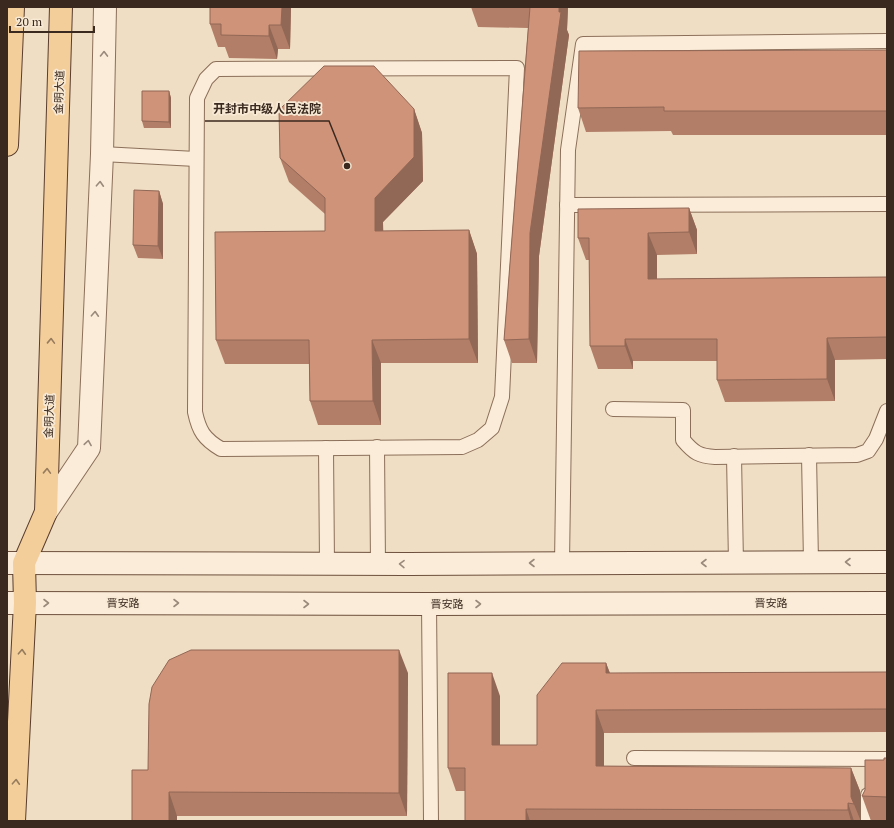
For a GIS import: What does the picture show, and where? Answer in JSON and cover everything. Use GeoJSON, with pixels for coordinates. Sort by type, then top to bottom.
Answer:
{"type":"FeatureCollection","features":[{"type":"Feature","properties":{"kind":"main road"},"geometry":{"type":"LineString","coordinates":[[7,145],[13,7]]}},
{"type":"Feature","properties":{"kind":"main road","name":"金明大道"},"geometry":{"type":"LineString","coordinates":[[14,821],[16,563],[46,512],[61,7]]}},
{"type":"Feature","properties":{"kind":"main road"},"geometry":{"type":"LineString","coordinates":[[46,512],[88,448],[102,154],[105,7]]}},
{"type":"Feature","properties":{"kind":"main road"},"geometry":{"type":"LineString","coordinates":[[16,563],[378,564],[887,562]]}},
{"type":"Feature","properties":{"kind":"main road","name":"晋安路"},"geometry":{"type":"LineString","coordinates":[[16,603],[887,603]]}},
{"type":"Feature","properties":{"kind":"lane"},"geometry":{"type":"LineString","coordinates":[[562,563],[568,150],[583,44],[887,41]]}},
{"type":"Feature","properties":{"kind":"lane"},"geometry":{"type":"LineString","coordinates":[[517,68],[502,398],[492,428],[478,440],[462,446],[377,447],[221,449],[212,443],[198,426],[195,412],[197,98],[206,79],[216,69],[517,68]]}},
{"type":"Feature","properties":{"kind":"lane"},"geometry":{"type":"LineString","coordinates":[[102,154],[196,159]]}},
{"type":"Feature","properties":{"kind":"lane"},"geometry":{"type":"LineString","coordinates":[[567,205],[887,204]]}},
{"type":"Feature","properties":{"kind":"lane"},"geometry":{"type":"LineString","coordinates":[[613,409],[684,410],[684,440],[693,451],[703,456],[857,455],[868,451],[876,439],[887,411]]}},
{"type":"Feature","properties":{"kind":"lane"},"geometry":{"type":"LineString","coordinates":[[377,447],[378,564]]}},
{"type":"Feature","properties":{"kind":"lane"},"geometry":{"type":"LineString","coordinates":[[326,448],[327,564]]}},
{"type":"Feature","properties":{"kind":"lane"},"geometry":{"type":"LineString","coordinates":[[809,455],[811,562]]}},
{"type":"Feature","properties":{"kind":"lane"},"geometry":{"type":"LineString","coordinates":[[734,456],[736,563]]}},
{"type":"Feature","properties":{"kind":"lane"},"geometry":{"type":"LineString","coordinates":[[429,604],[431,821]]}},
{"type":"Feature","properties":{"kind":"lane"},"geometry":{"type":"LineString","coordinates":[[634,758],[887,759]]}},
{"type":"Feature","properties":{"kind":"lane"},"geometry":{"type":"LineString","coordinates":[[868,759],[868,821]]}},
{"type":"Feature","properties":{"kind":"building"},"geometry":{"type":"Polygon","coordinates":[[[210,7],[282,7],[281,25],[269,25],[269,36],[221,35],[221,24],[210,24],[210,7]]]}},
{"type":"Feature","properties":{"kind":"building"},"geometry":{"type":"Polygon","coordinates":[[[530,7],[559,7],[559,12],[561,12],[530,233],[529,339],[504,340],[530,7]]]}},
{"type":"Feature","properties":{"kind":"building"},"geometry":{"type":"Polygon","coordinates":[[[887,50],[887,111],[664,111],[664,107],[578,108],[579,51],[887,50]]]}},
{"type":"Feature","properties":{"kind":"building"},"geometry":{"type":"Polygon","coordinates":[[[324,66],[374,66],[414,109],[414,157],[375,198],[375,231],[469,230],[469,339],[372,340],[373,401],[310,401],[309,340],[216,340],[215,232],[325,231],[325,198],[280,158],[279,110],[324,66]]]}},
{"type":"Feature","properties":{"kind":"building"},"geometry":{"type":"Polygon","coordinates":[[[142,91],[169,91],[169,122],[142,121],[142,91]]]}},
{"type":"Feature","properties":{"kind":"building"},"geometry":{"type":"Polygon","coordinates":[[[134,190],[159,191],[158,246],[133,245],[134,190]]]}},
{"type":"Feature","properties":{"kind":"building"},"geometry":{"type":"Polygon","coordinates":[[[689,208],[689,232],[648,233],[648,279],[887,277],[887,337],[827,338],[827,379],[717,380],[717,339],[625,339],[625,346],[590,346],[589,238],[578,238],[578,209],[689,208]]]}},
{"type":"Feature","properties":{"kind":"building"},"geometry":{"type":"Polygon","coordinates":[[[191,650],[399,650],[399,793],[169,792],[169,821],[132,821],[132,770],[148,770],[149,704],[152,687],[169,660],[191,650]]]}},
{"type":"Feature","properties":{"kind":"building"},"geometry":{"type":"Polygon","coordinates":[[[562,663],[606,663],[606,673],[887,672],[887,709],[596,710],[596,766],[851,768],[851,797],[854,804],[848,803],[848,810],[526,809],[526,821],[465,821],[465,768],[448,768],[448,673],[492,673],[492,745],[537,745],[537,695],[562,663]]]}},
{"type":"Feature","properties":{"kind":"building"},"geometry":{"type":"Polygon","coordinates":[[[884,758],[887,758],[887,797],[862,796],[865,790],[865,760],[884,760],[884,758]]]}},
{"type":"Feature","properties":{"kind":"place","name":"开封市中级人民法院"},"geometry":{"type":"Point","coordinates":[347,166]}}]}
